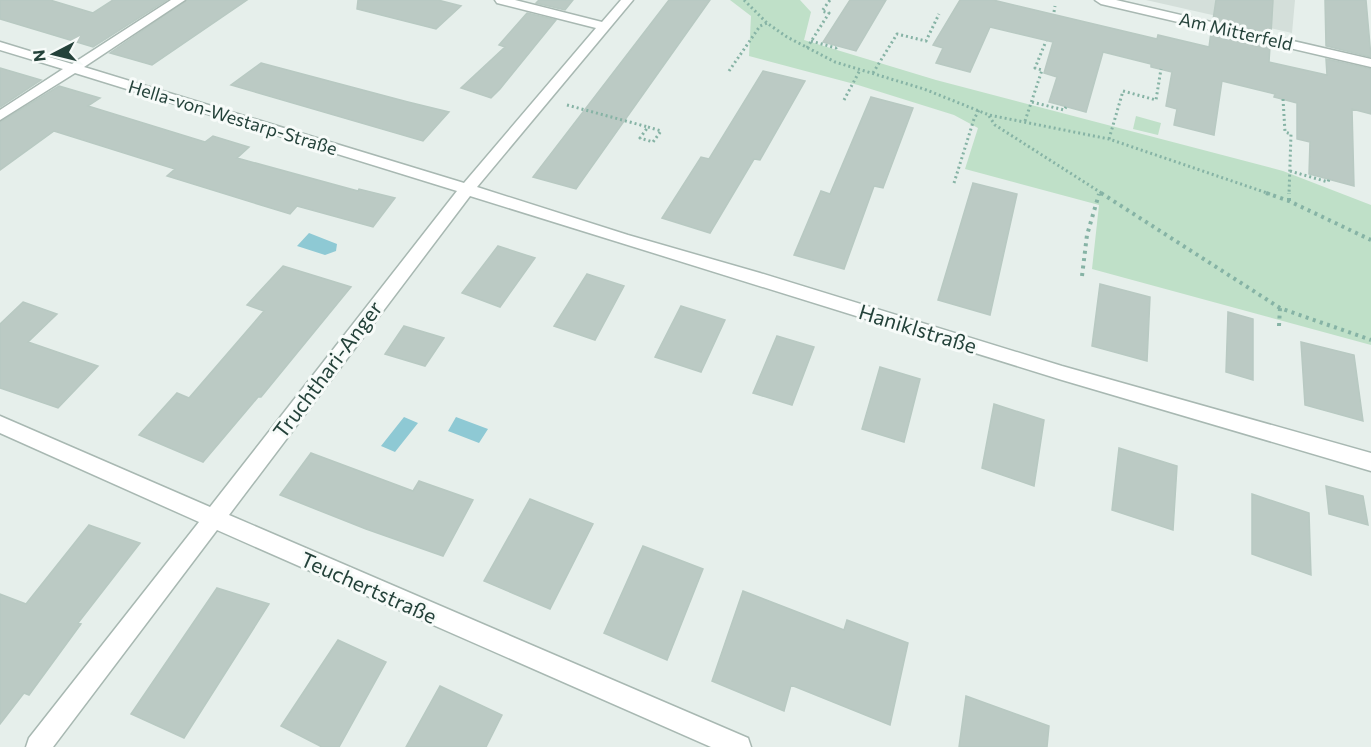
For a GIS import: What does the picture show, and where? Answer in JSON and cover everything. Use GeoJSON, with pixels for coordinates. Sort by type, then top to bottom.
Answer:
{"type":"FeatureCollection","features":[{"type":"Feature","properties":{"kind":"street"},"geometry":{"type":"LineString","coordinates":[[0,116],[179,0]]}},
{"type":"Feature","properties":{"kind":"street"},"geometry":{"type":"LineString","coordinates":[[501,0],[604,26]]}},
{"type":"Feature","properties":{"kind":"street","name":"Truchthari-Anger"},"geometry":{"type":"LineString","coordinates":[[38,747],[466,189],[627,0]]}},
{"type":"Feature","properties":{"kind":"street","name":"Am Mitterfeld"},"geometry":{"type":"LineString","coordinates":[[1101,0],[1371,63]]}},
{"type":"Feature","properties":{"kind":"street","name":"Hella-von-Westarp-Straße"},"geometry":{"type":"LineString","coordinates":[[0,46],[466,189]]}},
{"type":"Feature","properties":{"kind":"street","name":"Haniklstraße"},"geometry":{"type":"LineString","coordinates":[[466,189],[1050,369],[1371,462]]}},
{"type":"Feature","properties":{"kind":"street","name":"Teuchertstraße"},"geometry":{"type":"LineString","coordinates":[[0,424],[739,747]]}},
{"type":"Feature","properties":{"kind":"path"},"geometry":{"type":"LineString","coordinates":[[744,0],[767,23],[835,62],[924,89],[989,115],[1109,139],[1289,201],[1371,240]]}},
{"type":"Feature","properties":{"kind":"path"},"geometry":{"type":"LineString","coordinates":[[807,48],[829,13],[822,11],[830,0]]}},
{"type":"Feature","properties":{"kind":"path"},"geometry":{"type":"LineString","coordinates":[[1054,12],[1055,6]]}},
{"type":"Feature","properties":{"kind":"path"},"geometry":{"type":"LineString","coordinates":[[873,73],[897,34],[926,41],[939,14]]}},
{"type":"Feature","properties":{"kind":"path"},"geometry":{"type":"LineString","coordinates":[[729,71],[760,26],[767,23]]}},
{"type":"Feature","properties":{"kind":"path"},"geometry":{"type":"LineString","coordinates":[[811,41],[836,48],[838,46]]}},
{"type":"Feature","properties":{"kind":"path"},"geometry":{"type":"LineString","coordinates":[[1025,121],[1042,70],[1035,68],[1046,41]]}},
{"type":"Feature","properties":{"kind":"path"},"geometry":{"type":"LineString","coordinates":[[1109,139],[1122,91],[1156,100],[1161,69]]}},
{"type":"Feature","properties":{"kind":"path"},"geometry":{"type":"LineString","coordinates":[[844,100],[860,70]]}},
{"type":"Feature","properties":{"kind":"path"},"geometry":{"type":"LineString","coordinates":[[1283,99],[1285,132],[1292,134],[1289,201]]}},
{"type":"Feature","properties":{"kind":"path"},"geometry":{"type":"LineString","coordinates":[[1032,102],[1064,110],[1066,107]]}},
{"type":"Feature","properties":{"kind":"path"},"geometry":{"type":"LineString","coordinates":[[561,104],[648,127],[661,131],[653,142],[640,138],[648,127]]}},
{"type":"Feature","properties":{"kind":"path"},"geometry":{"type":"LineString","coordinates":[[954,183],[974,118],[979,110]]}},
{"type":"Feature","properties":{"kind":"path"},"geometry":{"type":"LineString","coordinates":[[989,115],[995,125],[1099,194],[1280,308],[1307,320],[1371,340]]}},
{"type":"Feature","properties":{"kind":"path"},"geometry":{"type":"LineString","coordinates":[[1290,171],[1328,182],[1329,179]]}},
{"type":"Feature","properties":{"kind":"path"},"geometry":{"type":"LineString","coordinates":[[1082,276],[1087,235],[1099,194]]}},
{"type":"Feature","properties":{"kind":"path"},"geometry":{"type":"LineString","coordinates":[[1279,326],[1280,308]]}},
{"type":"Feature","properties":{"kind":"shaded area"},"geometry":{"type":"Polygon","coordinates":[[[1146,0],[1295,0],[1292,33],[1146,0]]]}},
{"type":"Feature","properties":{"kind":"green space"},"geometry":{"type":"Polygon","coordinates":[[[730,0],[800,0],[811,12],[804,40],[936,80],[1283,171],[1371,205],[1371,345],[1092,269],[1099,205],[965,169],[978,128],[954,115],[858,85],[749,56],[751,16],[730,0]]]}},
{"type":"Feature","properties":{"kind":"green space"},"geometry":{"type":"Polygon","coordinates":[[[1136,116],[1161,123],[1158,135],[1133,129],[1136,116]]]}},
{"type":"Feature","properties":{"kind":"water"},"geometry":{"type":"Polygon","coordinates":[[[309,233],[337,244],[336,251],[325,255],[297,246],[309,233]]]}},
{"type":"Feature","properties":{"kind":"water"},"geometry":{"type":"Polygon","coordinates":[[[404,417],[418,423],[395,452],[381,446],[404,417]]]}},
{"type":"Feature","properties":{"kind":"water"},"geometry":{"type":"Polygon","coordinates":[[[456,417],[488,429],[479,443],[448,431],[456,417]]]}},
{"type":"Feature","properties":{"kind":"building"},"geometry":{"type":"Polygon","coordinates":[[[0,0],[50,0],[93,13],[113,0],[167,0],[93,47],[0,19],[0,0]]]}},
{"type":"Feature","properties":{"kind":"building"},"geometry":{"type":"Polygon","coordinates":[[[187,0],[247,0],[152,65],[110,53],[187,0]]]}},
{"type":"Feature","properties":{"kind":"building"},"geometry":{"type":"Polygon","coordinates":[[[358,0],[438,0],[461,6],[436,29],[357,9],[358,0]]]}},
{"type":"Feature","properties":{"kind":"building"},"geometry":{"type":"Polygon","coordinates":[[[539,0],[573,0],[565,10],[536,3],[539,0]]]}},
{"type":"Feature","properties":{"kind":"building"},"geometry":{"type":"Polygon","coordinates":[[[669,0],[710,0],[576,189],[533,177],[669,0]]]}},
{"type":"Feature","properties":{"kind":"building"},"geometry":{"type":"Polygon","coordinates":[[[850,0],[886,0],[856,51],[823,42],[850,0]]]}},
{"type":"Feature","properties":{"kind":"building"},"geometry":{"type":"Polygon","coordinates":[[[960,0],[993,0],[1157,39],[1158,35],[1209,47],[1211,32],[1270,46],[1269,62],[1327,75],[1326,59],[1371,69],[1371,114],[1352,109],[1354,186],[1309,174],[1310,142],[1297,139],[1297,103],[1274,97],[1275,94],[1222,81],[1214,135],[1174,125],[1177,109],[1166,106],[1172,72],[1151,67],[1151,64],[1103,52],[1086,112],[1049,102],[1057,77],[1044,73],[1053,42],[990,27],[970,72],[936,63],[943,48],[933,45],[960,0]]]}},
{"type":"Feature","properties":{"kind":"building"},"geometry":{"type":"Polygon","coordinates":[[[1216,0],[1273,0],[1271,34],[1213,20],[1216,0]]]}},
{"type":"Feature","properties":{"kind":"building"},"geometry":{"type":"Polygon","coordinates":[[[1325,0],[1366,0],[1371,57],[1326,46],[1325,0]]]}},
{"type":"Feature","properties":{"kind":"building"},"geometry":{"type":"Polygon","coordinates":[[[527,13],[556,20],[500,89],[491,98],[461,88],[505,47],[499,45],[527,13]]]}},
{"type":"Feature","properties":{"kind":"building"},"geometry":{"type":"Polygon","coordinates":[[[261,63],[449,112],[423,141],[231,85],[261,63]]]}},
{"type":"Feature","properties":{"kind":"building"},"geometry":{"type":"Polygon","coordinates":[[[0,68],[41,80],[0,107],[0,68]]]}},
{"type":"Feature","properties":{"kind":"building"},"geometry":{"type":"Polygon","coordinates":[[[763,71],[805,81],[760,160],[754,159],[710,233],[662,218],[701,157],[709,159],[763,71]]]}},
{"type":"Feature","properties":{"kind":"building"},"geometry":{"type":"Polygon","coordinates":[[[59,86],[100,98],[88,106],[205,142],[213,136],[249,147],[237,158],[358,191],[359,189],[395,198],[373,227],[297,206],[290,214],[167,176],[175,169],[54,131],[0,170],[0,122],[59,86]]]}},
{"type":"Feature","properties":{"kind":"building"},"geometry":{"type":"Polygon","coordinates":[[[871,97],[913,108],[883,188],[874,186],[844,269],[794,255],[821,191],[830,194],[871,97]]]}},
{"type":"Feature","properties":{"kind":"building"},"geometry":{"type":"Polygon","coordinates":[[[973,183],[1017,194],[990,315],[938,300],[973,183]]]}},
{"type":"Feature","properties":{"kind":"building"},"geometry":{"type":"Polygon","coordinates":[[[498,246],[535,258],[500,307],[462,293],[498,246]]]}},
{"type":"Feature","properties":{"kind":"building"},"geometry":{"type":"Polygon","coordinates":[[[283,266],[351,287],[261,397],[258,397],[203,462],[139,435],[177,393],[189,398],[264,311],[247,305],[283,266]]]}},
{"type":"Feature","properties":{"kind":"building"},"geometry":{"type":"Polygon","coordinates":[[[587,274],[624,286],[595,340],[554,326],[587,274]]]}},
{"type":"Feature","properties":{"kind":"building"},"geometry":{"type":"Polygon","coordinates":[[[1100,284],[1150,297],[1147,361],[1092,346],[1100,284]]]}},
{"type":"Feature","properties":{"kind":"building"},"geometry":{"type":"Polygon","coordinates":[[[23,302],[57,314],[28,342],[98,366],[58,408],[0,388],[0,324],[23,302]]]}},
{"type":"Feature","properties":{"kind":"building"},"geometry":{"type":"Polygon","coordinates":[[[681,306],[725,320],[701,372],[655,357],[681,306]]]}},
{"type":"Feature","properties":{"kind":"building"},"geometry":{"type":"Polygon","coordinates":[[[1228,312],[1253,319],[1253,380],[1226,372],[1228,312]]]}},
{"type":"Feature","properties":{"kind":"building"},"geometry":{"type":"Polygon","coordinates":[[[404,326],[444,338],[425,366],[385,354],[404,326]]]}},
{"type":"Feature","properties":{"kind":"building"},"geometry":{"type":"Polygon","coordinates":[[[777,336],[814,347],[792,405],[753,393],[777,336]]]}},
{"type":"Feature","properties":{"kind":"building"},"geometry":{"type":"Polygon","coordinates":[[[1301,342],[1354,355],[1363,421],[1305,405],[1301,342]]]}},
{"type":"Feature","properties":{"kind":"building"},"geometry":{"type":"Polygon","coordinates":[[[880,367],[920,379],[904,442],[862,429],[880,367]]]}},
{"type":"Feature","properties":{"kind":"building"},"geometry":{"type":"Polygon","coordinates":[[[994,404],[1044,420],[1034,486],[982,468],[994,404]]]}},
{"type":"Feature","properties":{"kind":"building"},"geometry":{"type":"Polygon","coordinates":[[[1119,448],[1177,466],[1173,530],[1112,510],[1119,448]]]}},
{"type":"Feature","properties":{"kind":"building"},"geometry":{"type":"Polygon","coordinates":[[[311,453],[413,491],[419,481],[473,500],[443,556],[280,495],[311,453]]]}},
{"type":"Feature","properties":{"kind":"building"},"geometry":{"type":"Polygon","coordinates":[[[1326,486],[1363,496],[1368,525],[1329,514],[1326,486]]]}},
{"type":"Feature","properties":{"kind":"building"},"geometry":{"type":"Polygon","coordinates":[[[1252,494],[1309,513],[1311,575],[1252,554],[1252,494]]]}},
{"type":"Feature","properties":{"kind":"building"},"geometry":{"type":"Polygon","coordinates":[[[530,499],[593,524],[550,609],[484,581],[530,499]]]}},
{"type":"Feature","properties":{"kind":"building"},"geometry":{"type":"Polygon","coordinates":[[[89,525],[140,543],[78,623],[81,624],[29,695],[24,693],[0,724],[0,594],[26,604],[89,525]]]}},
{"type":"Feature","properties":{"kind":"building"},"geometry":{"type":"Polygon","coordinates":[[[643,546],[703,569],[667,660],[604,633],[643,546]]]}},
{"type":"Feature","properties":{"kind":"building"},"geometry":{"type":"Polygon","coordinates":[[[217,588],[269,604],[184,738],[131,714],[217,588]]]}},
{"type":"Feature","properties":{"kind":"building"},"geometry":{"type":"Polygon","coordinates":[[[743,591],[844,630],[847,620],[908,643],[890,725],[791,685],[784,711],[712,681],[743,591]]]}},
{"type":"Feature","properties":{"kind":"building"},"geometry":{"type":"Polygon","coordinates":[[[338,640],[386,662],[339,747],[322,747],[281,726],[338,640]]]}},
{"type":"Feature","properties":{"kind":"building"},"geometry":{"type":"Polygon","coordinates":[[[440,686],[502,715],[486,747],[406,747],[440,686]]]}},
{"type":"Feature","properties":{"kind":"building"},"geometry":{"type":"Polygon","coordinates":[[[966,696],[1049,726],[1047,747],[959,747],[966,696]]]}}]}
